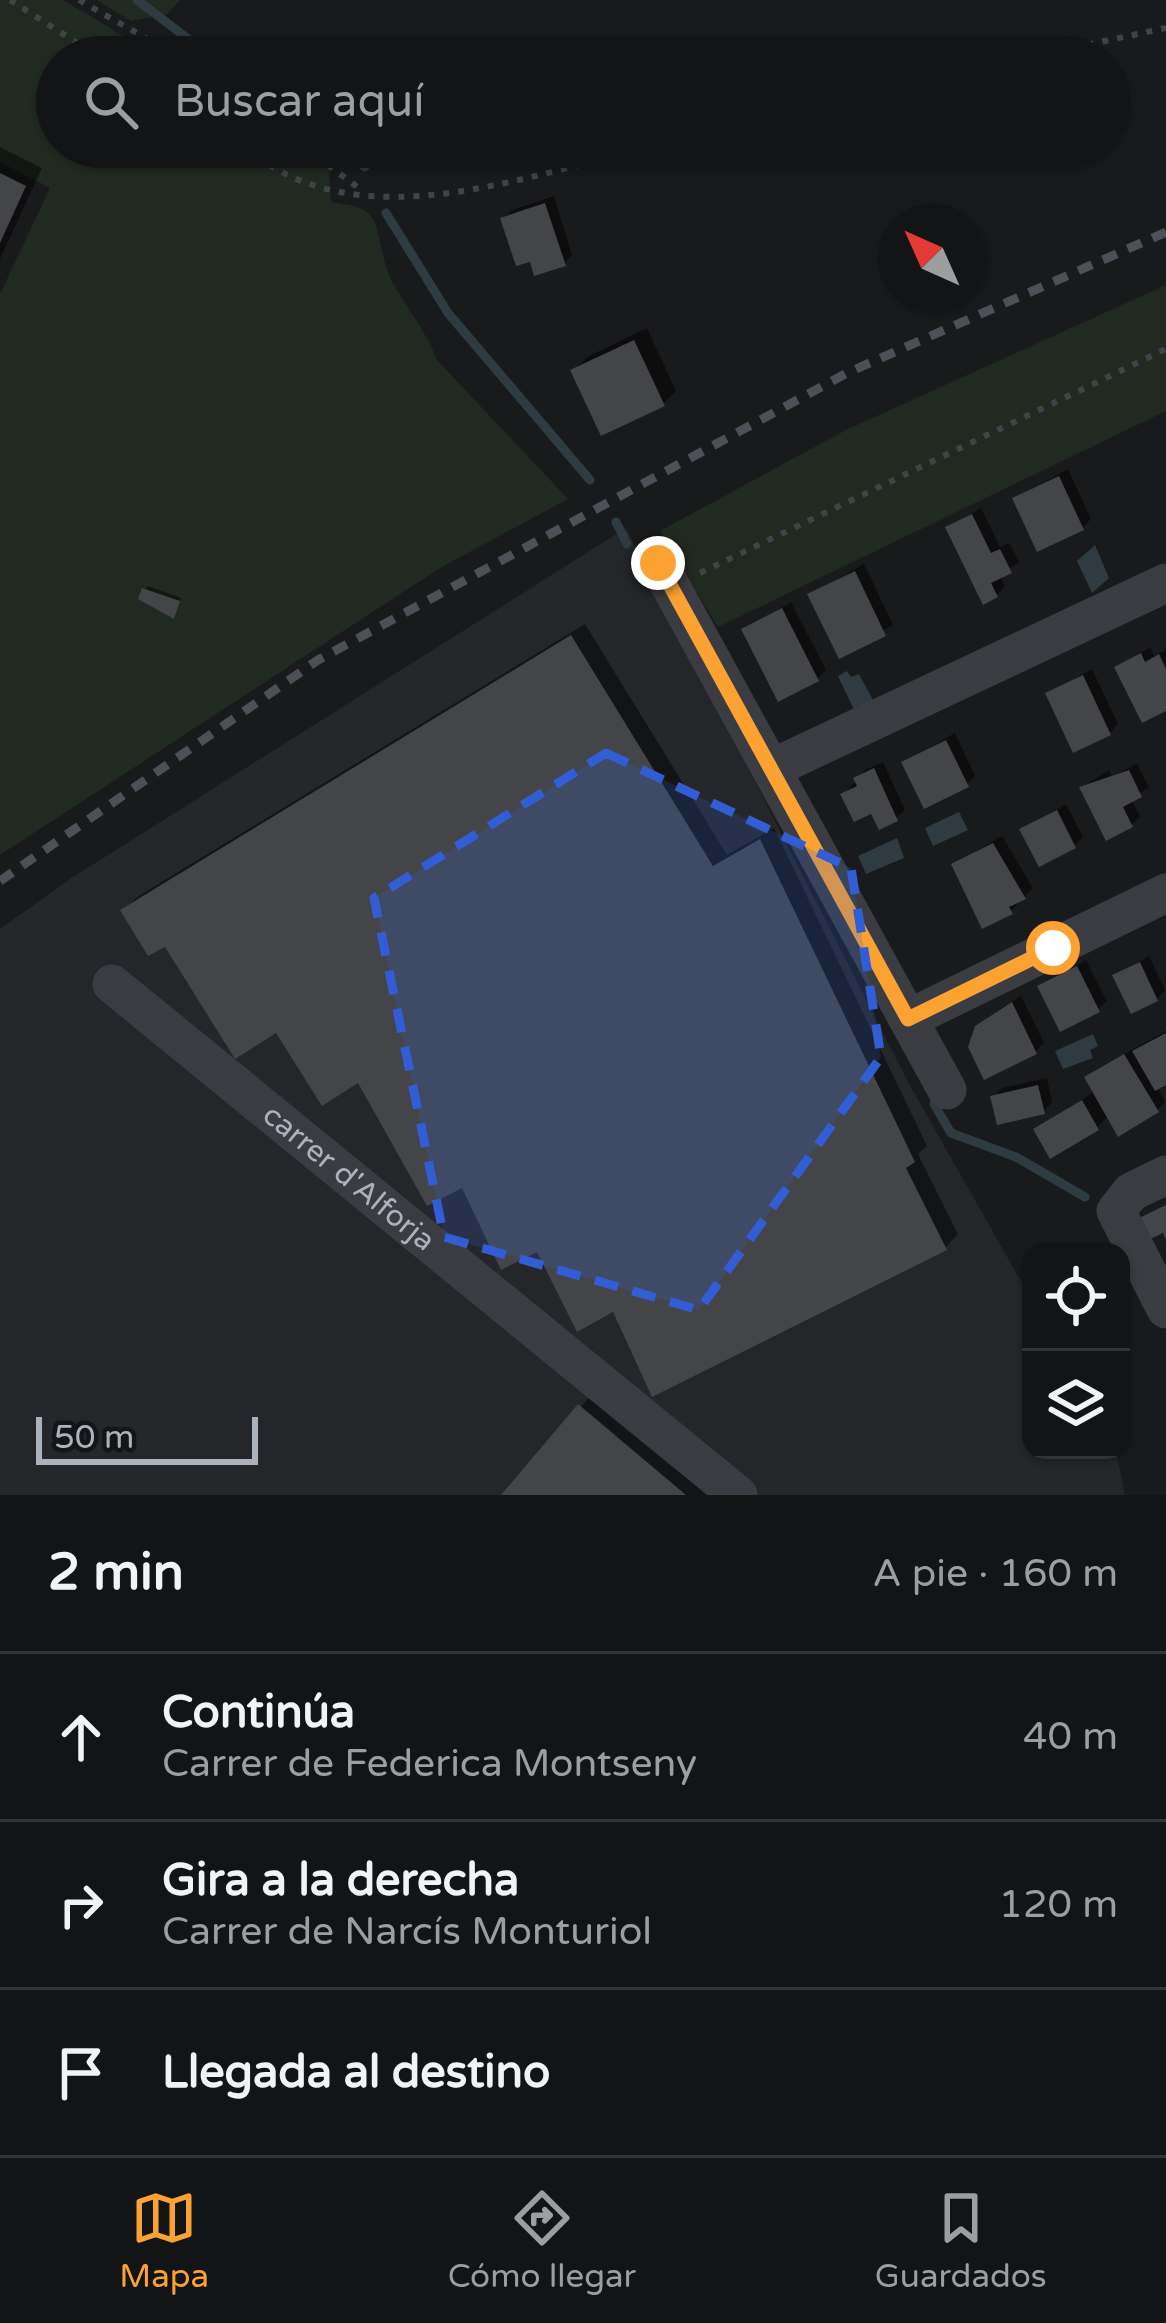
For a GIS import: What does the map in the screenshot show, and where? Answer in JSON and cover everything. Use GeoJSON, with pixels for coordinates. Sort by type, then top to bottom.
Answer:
{"type":"FeatureCollection","features":[{"type":"Feature","properties":{"kind":"street"},"geometry":{"type":"LineString","coordinates":[[672,572],[946,1090]]}},
{"type":"Feature","properties":{"kind":"street"},"geometry":{"type":"LineString","coordinates":[[772,768],[1166,583]]}},
{"type":"Feature","properties":{"kind":"street"},"geometry":{"type":"LineString","coordinates":[[908,1019],[1166,893]]}},
{"type":"Feature","properties":{"kind":"street","name":"carrer d'Alforja"},"geometry":{"type":"LineString","coordinates":[[112,984],[738,1495]]}},
{"type":"Feature","properties":{"kind":"street"},"geometry":{"type":"LineString","coordinates":[[1166,1175],[1131,1192],[1116,1211],[1166,1310]]}},
{"type":"Feature","properties":{"kind":"path"},"geometry":{"type":"LineString","coordinates":[[10,0],[66,36]]}},
{"type":"Feature","properties":{"kind":"path"},"geometry":{"type":"LineString","coordinates":[[79,0],[142,36]]}},
{"type":"Feature","properties":{"kind":"path"},"geometry":{"type":"LineString","coordinates":[[1128,36],[1166,28]]}},
{"type":"Feature","properties":{"kind":"path"},"geometry":{"type":"LineString","coordinates":[[280,168],[308,184],[367,194],[447,194],[559,168]]}},
{"type":"Feature","properties":{"kind":"path"},"geometry":{"type":"LineString","coordinates":[[332,168],[367,194]]}},
{"type":"Feature","properties":{"kind":"path"},"geometry":{"type":"LineString","coordinates":[[672,572],[1166,349]]}},
{"type":"Feature","properties":{"kind":"highlighted area"},"geometry":{"type":"Polygon","coordinates":[[[606,753],[851,868],[881,1057],[699,1310],[444,1237],[374,898],[606,753]]]}},
{"type":"Feature","properties":{"kind":"shaded area"},"geometry":{"type":"Polygon","coordinates":[[[0,0],[63,0],[124,36],[36,36],[36,168],[329,168],[331,202],[371,216],[390,276],[437,360],[568,499],[440,568],[0,855],[0,294],[50,188],[0,162],[0,0]]]}},
{"type":"Feature","properties":{"kind":"shaded area"},"geometry":{"type":"Polygon","coordinates":[[[97,0],[180,0],[167,14],[131,21],[97,0]]]}},
{"type":"Feature","properties":{"kind":"shaded area"},"geometry":{"type":"Polygon","coordinates":[[[1166,285],[1166,411],[718,627],[660,531],[846,430],[1166,285]]]}},
{"type":"Feature","properties":{"kind":"shaded area"},"geometry":{"type":"Polygon","coordinates":[[[626,528],[908,1082],[1022,1283],[1022,1459],[1118,1459],[1125,1495],[0,1495],[0,929],[70,879],[626,528]]]}},
{"type":"Feature","properties":{"kind":"shaded area"},"geometry":{"type":"Polygon","coordinates":[[[1095,545],[1109,578],[1092,593],[1077,561],[1095,545]]]}},
{"type":"Feature","properties":{"kind":"shaded area"},"geometry":{"type":"Polygon","coordinates":[[[847,671],[851,677],[859,674],[873,700],[854,710],[838,676],[847,671]]]}},
{"type":"Feature","properties":{"kind":"shaded area"},"geometry":{"type":"Polygon","coordinates":[[[959,812],[968,830],[933,846],[925,828],[959,812]]]}},
{"type":"Feature","properties":{"kind":"shaded area"},"geometry":{"type":"Polygon","coordinates":[[[897,838],[904,858],[866,874],[858,856],[897,838]]]}},
{"type":"Feature","properties":{"kind":"shaded area"},"geometry":{"type":"Polygon","coordinates":[[[1093,1034],[1098,1046],[1090,1050],[1093,1058],[1063,1069],[1055,1051],[1093,1034]]]}},
{"type":"Feature","properties":{"kind":"building"},"geometry":{"type":"Polygon","coordinates":[[[0,173],[26,186],[0,243],[0,173]]]}},
{"type":"Feature","properties":{"kind":"building"},"geometry":{"type":"Polygon","coordinates":[[[545,203],[566,266],[534,276],[530,262],[516,266],[500,218],[545,203]]]}},
{"type":"Feature","properties":{"kind":"building"},"geometry":{"type":"Polygon","coordinates":[[[634,340],[665,406],[601,436],[570,370],[634,340]]]}},
{"type":"Feature","properties":{"kind":"building"},"geometry":{"type":"Polygon","coordinates":[[[1059,476],[1084,530],[1037,552],[1012,498],[1059,476]]]}},
{"type":"Feature","properties":{"kind":"building"},"geometry":{"type":"Polygon","coordinates":[[[972,514],[991,553],[1000,549],[1012,573],[991,583],[998,597],[983,605],[945,527],[972,514]]]}},
{"type":"Feature","properties":{"kind":"building"},"geometry":{"type":"Polygon","coordinates":[[[855,571],[886,636],[839,659],[807,594],[855,571]]]}},
{"type":"Feature","properties":{"kind":"building"},"geometry":{"type":"Polygon","coordinates":[[[142,588],[180,601],[174,619],[138,599],[142,588]]]}},
{"type":"Feature","properties":{"kind":"building"},"geometry":{"type":"Polygon","coordinates":[[[782,608],[819,681],[778,702],[741,629],[782,608]]]}},
{"type":"Feature","properties":{"kind":"building"},"geometry":{"type":"Polygon","coordinates":[[[571,635],[713,866],[760,839],[915,1162],[906,1168],[947,1250],[652,1397],[613,1312],[577,1332],[537,1252],[501,1270],[462,1188],[427,1206],[358,1083],[322,1106],[276,1033],[235,1059],[165,947],[148,956],[120,910],[571,635]]]}},
{"type":"Feature","properties":{"kind":"building"},"geometry":{"type":"Polygon","coordinates":[[[1141,653],[1145,662],[1159,654],[1166,669],[1166,711],[1142,723],[1114,667],[1141,653]]]}},
{"type":"Feature","properties":{"kind":"building"},"geometry":{"type":"Polygon","coordinates":[[[1083,675],[1111,735],[1073,753],[1045,693],[1083,675]]]}},
{"type":"Feature","properties":{"kind":"building"},"geometry":{"type":"Polygon","coordinates":[[[946,740],[969,787],[924,809],[901,762],[946,740]]]}},
{"type":"Feature","properties":{"kind":"building"},"geometry":{"type":"Polygon","coordinates":[[[874,768],[898,821],[879,830],[871,814],[854,822],[840,794],[857,786],[853,778],[874,768]]]}},
{"type":"Feature","properties":{"kind":"building"},"geometry":{"type":"Polygon","coordinates":[[[1129,770],[1142,797],[1123,807],[1133,827],[1106,841],[1079,787],[1129,770]]]}},
{"type":"Feature","properties":{"kind":"building"},"geometry":{"type":"Polygon","coordinates":[[[1057,810],[1076,848],[1039,867],[1019,829],[1057,810]]]}},
{"type":"Feature","properties":{"kind":"building"},"geometry":{"type":"Polygon","coordinates":[[[993,843],[1026,899],[1009,907],[1013,914],[982,929],[951,864],[993,843]]]}},
{"type":"Feature","properties":{"kind":"building"},"geometry":{"type":"Polygon","coordinates":[[[1140,962],[1158,1001],[1131,1014],[1112,975],[1140,962]]]}},
{"type":"Feature","properties":{"kind":"building"},"geometry":{"type":"Polygon","coordinates":[[[1077,966],[1100,1012],[1060,1032],[1037,986],[1077,966]]]}},
{"type":"Feature","properties":{"kind":"building"},"geometry":{"type":"Polygon","coordinates":[[[1012,1002],[1037,1054],[984,1080],[968,1047],[975,1026],[1012,1002]]]}},
{"type":"Feature","properties":{"kind":"building"},"geometry":{"type":"Polygon","coordinates":[[[1166,1033],[1166,1085],[1155,1091],[1132,1051],[1166,1033]]]}},
{"type":"Feature","properties":{"kind":"building"},"geometry":{"type":"Polygon","coordinates":[[[1124,1054],[1159,1112],[1118,1137],[1084,1077],[1124,1054]]]}},
{"type":"Feature","properties":{"kind":"building"},"geometry":{"type":"Polygon","coordinates":[[[1038,1085],[1045,1114],[997,1125],[990,1096],[1038,1085]]]}},
{"type":"Feature","properties":{"kind":"building"},"geometry":{"type":"Polygon","coordinates":[[[1082,1100],[1099,1130],[1050,1159],[1033,1129],[1082,1100]]]}},
{"type":"Feature","properties":{"kind":"building"},"geometry":{"type":"Polygon","coordinates":[[[1166,1205],[1166,1240],[1163,1233],[1146,1241],[1135,1220],[1166,1205]]]}},
{"type":"Feature","properties":{"kind":"building"},"geometry":{"type":"Polygon","coordinates":[[[578,1404],[686,1495],[501,1495],[578,1404]]]}},
{"type":"Feature","properties":{"kind":"waterway"},"geometry":{"type":"LineString","coordinates":[[137,0],[184,36]]}},
{"type":"Feature","properties":{"kind":"waterway"},"geometry":{"type":"LineString","coordinates":[[386,213],[448,313],[590,480]]}},
{"type":"Feature","properties":{"kind":"waterway"},"geometry":{"type":"LineString","coordinates":[[616,522],[627,544]]}},
{"type":"Feature","properties":{"kind":"waterway"},"geometry":{"type":"LineString","coordinates":[[934,1104],[951,1133],[1016,1157],[1085,1197]]}},
{"type":"Feature","properties":{"kind":"railway"},"geometry":{"type":"LineString","coordinates":[[0,881],[318,660],[847,373],[1166,232]]}},
{"type":"Feature","properties":{"kind":"route"},"geometry":{"type":"LineString","coordinates":[[658,563],[908,1019],[1053,948]]}}]}
